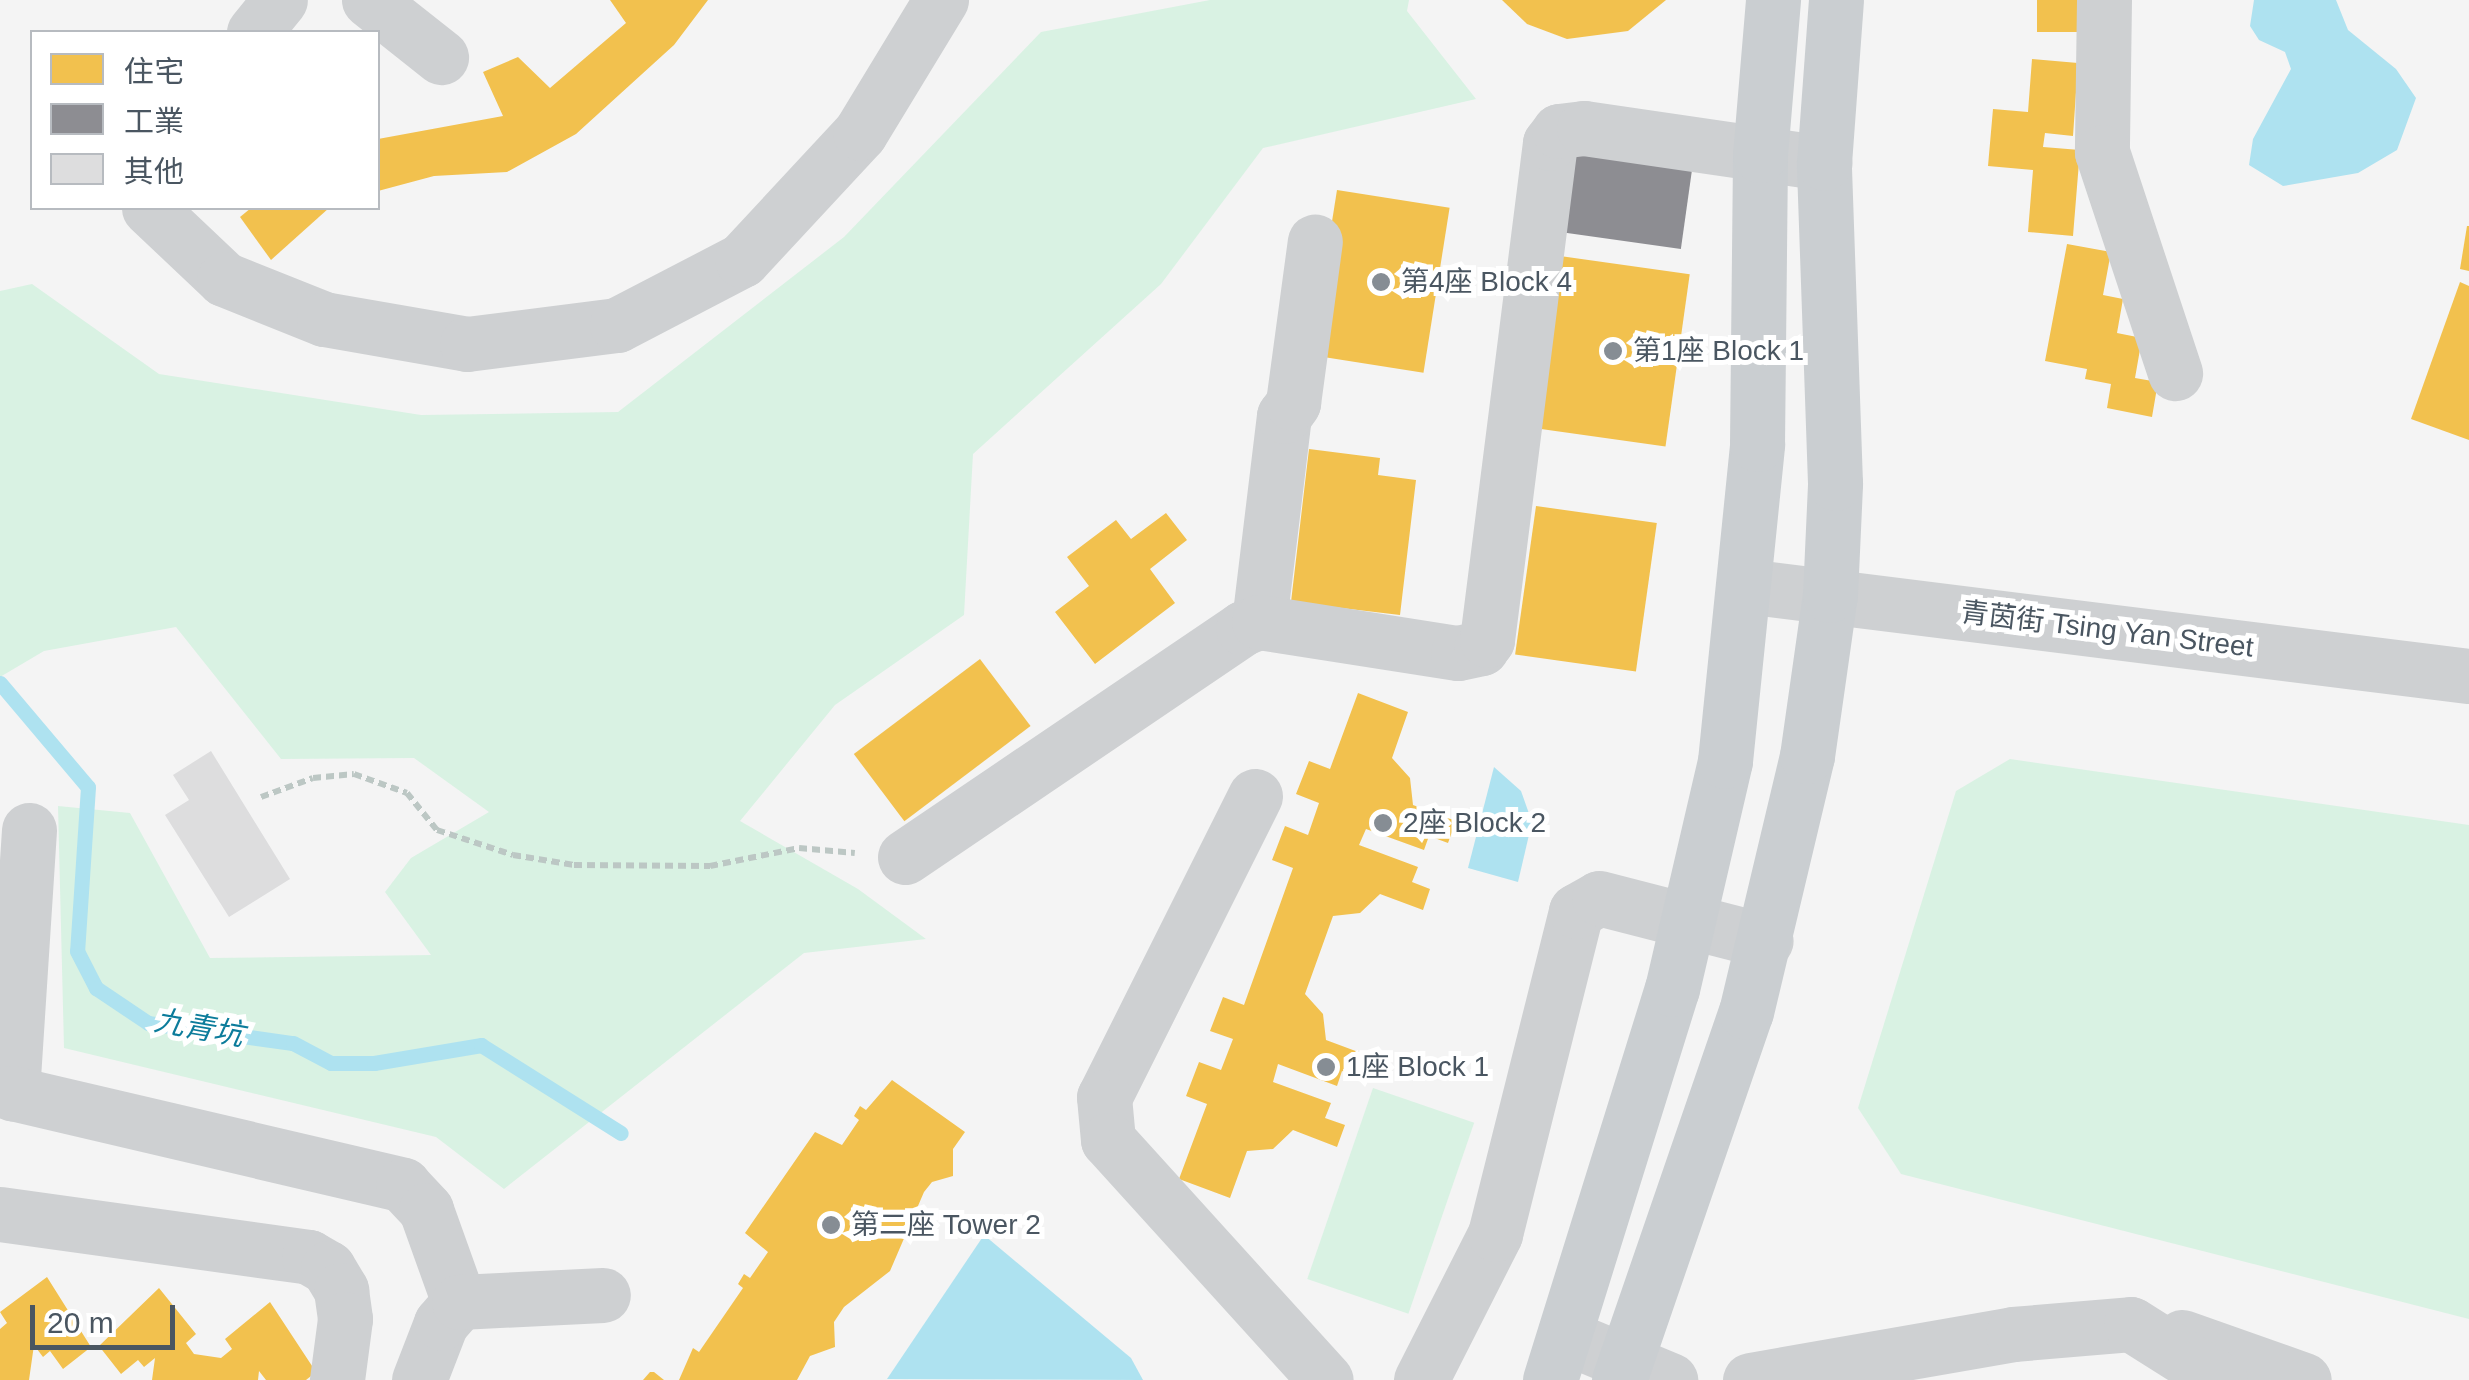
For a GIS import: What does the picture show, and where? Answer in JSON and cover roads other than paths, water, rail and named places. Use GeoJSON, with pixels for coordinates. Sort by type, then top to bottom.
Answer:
{"type":"FeatureCollection","features":[{"type":"Feature","properties":{"kind":"main road"},"geometry":{"type":"LineString","coordinates":[[1558,1358],[1690,921],[1725,760],[1757,444],[1760,155],[1773,0]]}},
{"type":"Feature","properties":{"kind":"main road"},"geometry":{"type":"LineString","coordinates":[[1638,1374],[1766,941],[1807,756],[1830,596],[1833,364],[1824,163],[1836,0]]}},
{"type":"Feature","properties":{"kind":"street"},"geometry":{"type":"LineString","coordinates":[[256,30],[280,0]]}},
{"type":"Feature","properties":{"kind":"street"},"geometry":{"type":"LineString","coordinates":[[369,0],[441,57]]}},
{"type":"Feature","properties":{"kind":"street"},"geometry":{"type":"LineString","coordinates":[[151,210],[224,278],[324,320],[467,344],[618,325],[742,260],[860,133],[941,0]]}},
{"type":"Feature","properties":{"kind":"street"},"geometry":{"type":"LineString","coordinates":[[2104,0],[2102,152],[2175,374]]}},
{"type":"Feature","properties":{"kind":"street"},"geometry":{"type":"LineString","coordinates":[[905,856],[1076,736],[1260,622],[1458,653],[1481,648],[1487,640],[1550,143],[1560,131],[1584,128],[1824,163]]}},
{"type":"Feature","properties":{"kind":"street"},"geometry":{"type":"LineString","coordinates":[[1260,622],[1284,416],[1293,403],[1315,241]]}},
{"type":"Feature","properties":{"kind":"street","name":"青茵街 Tsing Yan Street"},"geometry":{"type":"LineString","coordinates":[[1744,586],[2469,676]]}},
{"type":"Feature","properties":{"kind":"street"},"geometry":{"type":"LineString","coordinates":[[1255,796],[1104,1097],[1108,1140],[1326,1380]]}},
{"type":"Feature","properties":{"kind":"street"},"geometry":{"type":"LineString","coordinates":[[29,830],[12,1093],[402,1185],[426,1210],[460,1302]]}},
{"type":"Feature","properties":{"kind":"street"},"geometry":{"type":"LineString","coordinates":[[1420,1380],[1495,1234],[1576,911],[1599,898],[1766,941]]}},
{"type":"Feature","properties":{"kind":"street"},"geometry":{"type":"LineString","coordinates":[[0,1214],[308,1257],[328,1268],[341,1290],[345,1319],[336,1380]]}},
{"type":"Feature","properties":{"kind":"street"},"geometry":{"type":"LineString","coordinates":[[419,1380],[442,1323],[460,1302],[603,1295]]}},
{"type":"Feature","properties":{"kind":"street"},"geometry":{"type":"LineString","coordinates":[[1750,1380],[2013,1334],[2131,1324],[2239,1352],[2304,1380]]}},
{"type":"Feature","properties":{"kind":"street"},"geometry":{"type":"LineString","coordinates":[[2131,1324],[2220,1380]]}},
{"type":"Feature","properties":{"kind":"street"},"geometry":{"type":"LineString","coordinates":[[1558,1358],[1638,1374]]}},
{"type":"Feature","properties":{"kind":"water"},"geometry":{"type":"Polygon","coordinates":[[[2254,0],[2336,0],[2348,30],[2396,69],[2416,98],[2397,150],[2358,173],[2283,186],[2249,165],[2253,139],[2291,69],[2285,52],[2259,40],[2250,26],[2254,0]]]}},
{"type":"Feature","properties":{"kind":"water"},"geometry":{"type":"Polygon","coordinates":[[[1494,767],[1521,791],[1532,822],[1518,882],[1468,868],[1494,767]]]}},
{"type":"Feature","properties":{"kind":"water"},"geometry":{"type":"Polygon","coordinates":[[[984,1235],[1131,1358],[1143,1380],[887,1379],[984,1235]]]}},
{"type":"Feature","properties":{"kind":"waterway","name":"九青坑"},"geometry":{"type":"LineString","coordinates":[[0,683],[88,787],[77,951],[96,988],[148,1023],[293,1043],[331,1063],[374,1063],[481,1045],[621,1133]]}},
{"type":"Feature","properties":{"kind":"place","name":"第4座 Block 4"},"geometry":{"type":"Point","coordinates":[1381,282]}},
{"type":"Feature","properties":{"kind":"place","name":"第1座 Block 1"},"geometry":{"type":"Point","coordinates":[1613,351]}},
{"type":"Feature","properties":{"kind":"place","name":"2座 Block 2"},"geometry":{"type":"Point","coordinates":[1383,823]}},
{"type":"Feature","properties":{"kind":"place","name":"1座 Block 1"},"geometry":{"type":"Point","coordinates":[1326,1067]}},
{"type":"Feature","properties":{"kind":"place","name":"第二座 Tower 2"},"geometry":{"type":"Point","coordinates":[831,1225]}}]}
